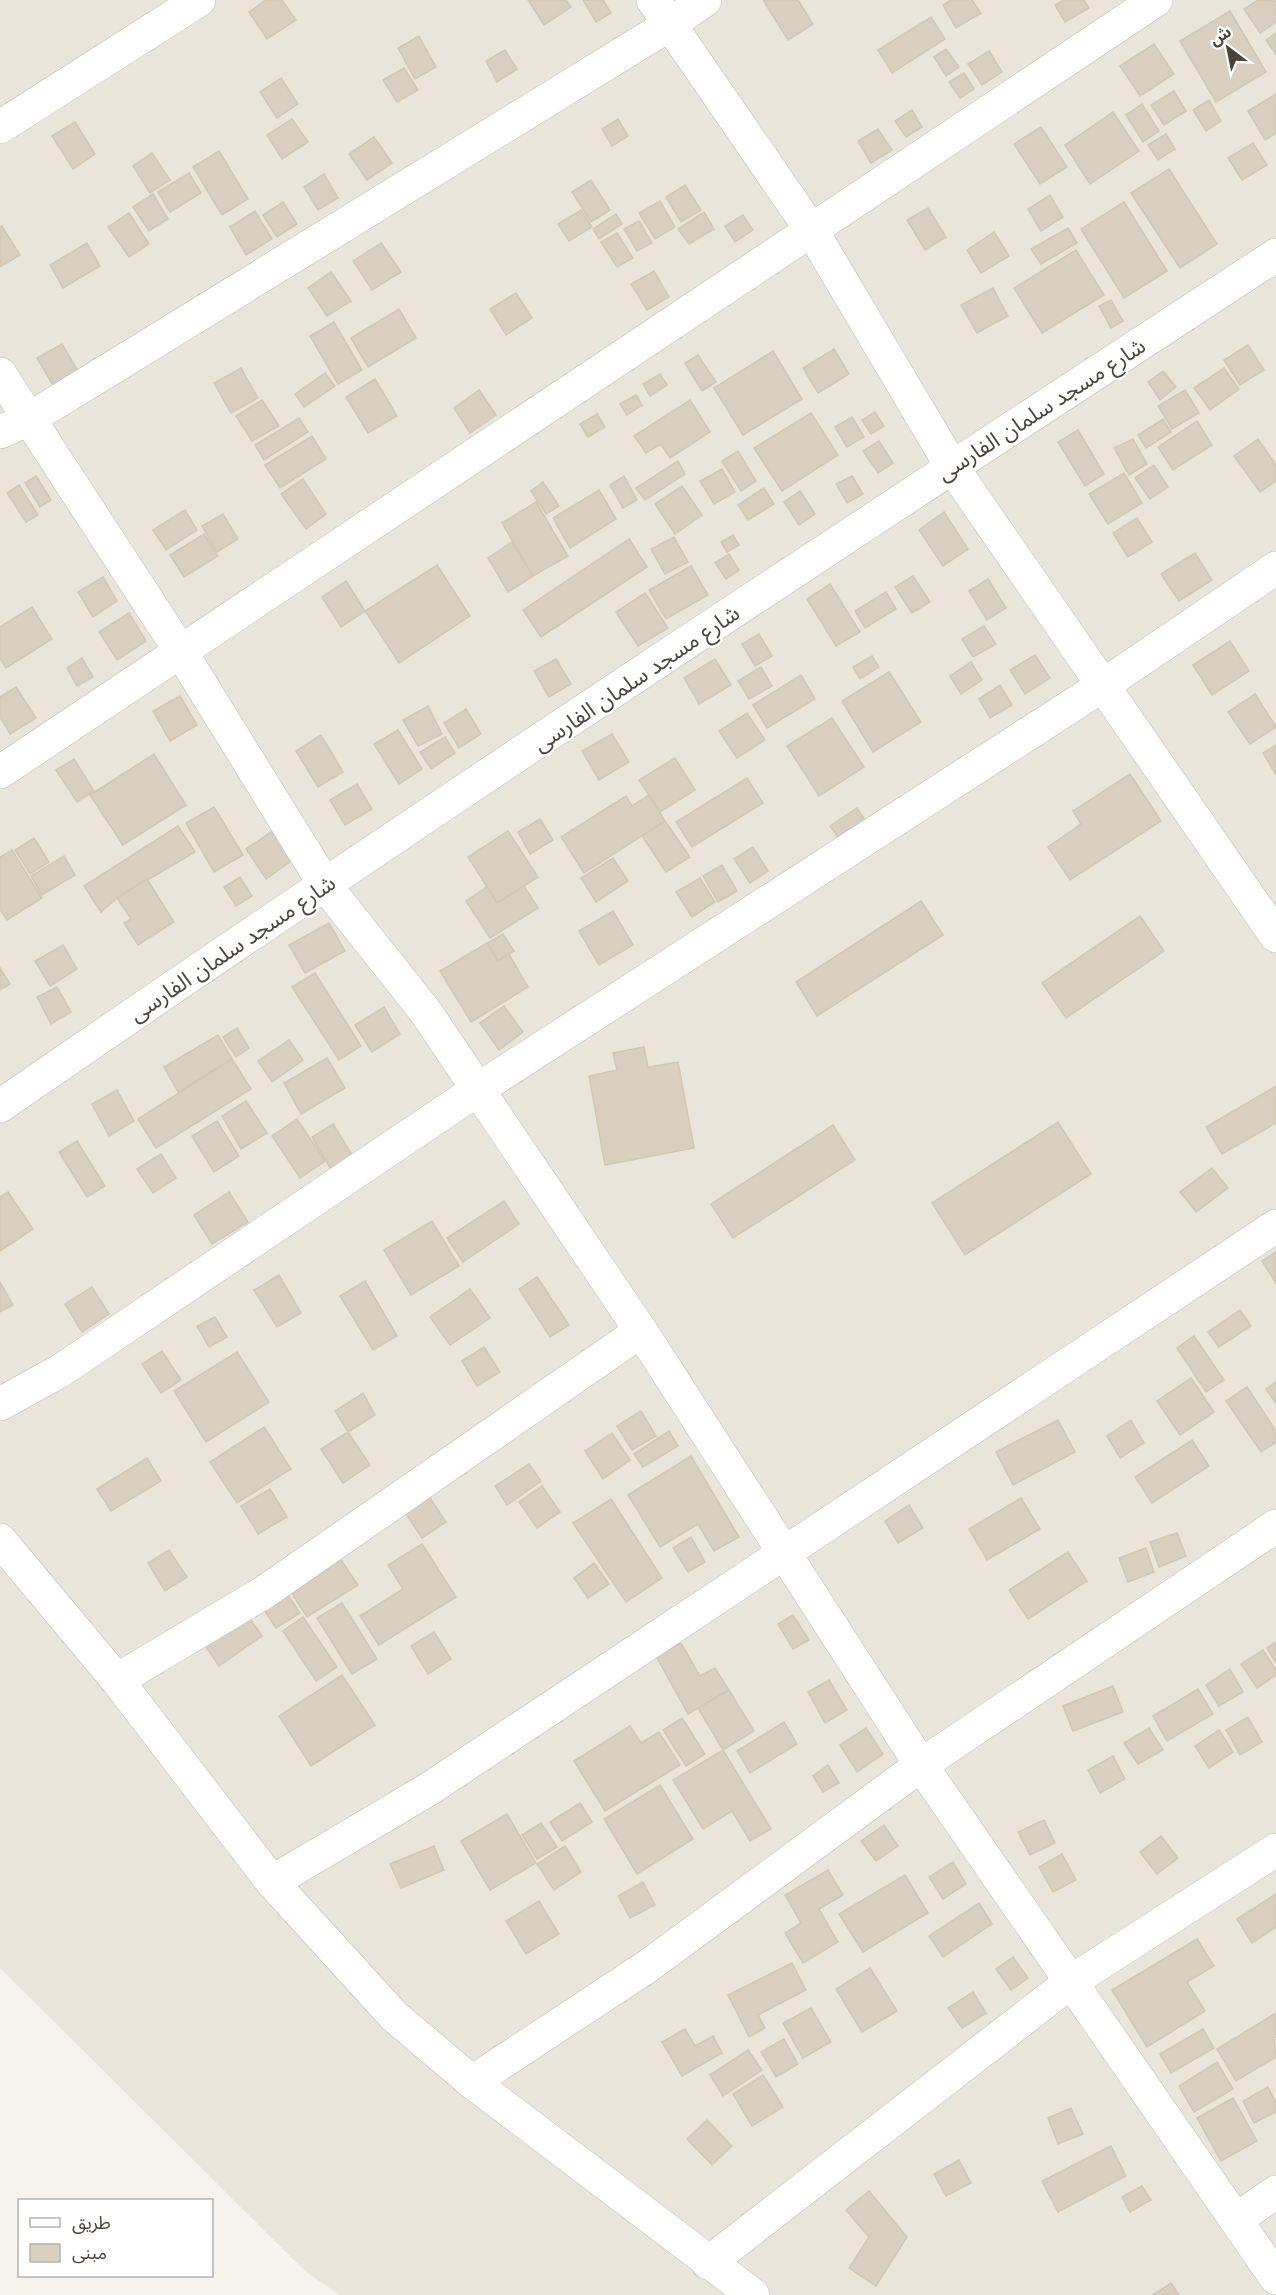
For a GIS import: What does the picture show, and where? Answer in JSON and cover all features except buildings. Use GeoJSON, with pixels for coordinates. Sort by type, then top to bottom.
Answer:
{"type":"FeatureCollection","features":[{"type":"Feature","properties":{"kind":"street"},"geometry":{"type":"LineString","coordinates":[[0,127],[198,0]]}},
{"type":"Feature","properties":{"kind":"street"},"geometry":{"type":"LineString","coordinates":[[15,425],[661,13],[705,0]]}},
{"type":"Feature","properties":{"kind":"street"},"geometry":{"type":"LineString","coordinates":[[0,772],[1156,0]]}},
{"type":"Feature","properties":{"kind":"street"},"geometry":{"type":"LineString","coordinates":[[661,13],[812,231],[952,467],[1102,686],[1266,899],[1276,936]]}},
{"type":"Feature","properties":{"kind":"street","name":"شارع مسجد سلمان الفارسى"},"geometry":{"type":"LineString","coordinates":[[0,1106],[325,885],[952,467],[1276,255]]}},
{"type":"Feature","properties":{"kind":"street"},"geometry":{"type":"LineString","coordinates":[[0,374],[15,425],[181,652],[325,885],[425,1011],[641,1331],[921,1765],[1276,2278]]}},
{"type":"Feature","properties":{"kind":"street"},"geometry":{"type":"LineString","coordinates":[[0,1404],[60,1371],[477,1090],[1102,686],[1276,568]]}},
{"type":"Feature","properties":{"kind":"street"},"geometry":{"type":"LineString","coordinates":[[272,1882],[429,1789],[1276,1226]]}},
{"type":"Feature","properties":{"kind":"street"},"geometry":{"type":"LineString","coordinates":[[117,1680],[263,1593],[641,1331]]}},
{"type":"Feature","properties":{"kind":"street"},"geometry":{"type":"LineString","coordinates":[[472,2082],[648,1966],[921,1765],[1276,1526]]}},
{"type":"Feature","properties":{"kind":"street"},"geometry":{"type":"LineString","coordinates":[[0,1540],[117,1680],[272,1882],[394,2016],[472,2082],[753,2295]]}},
{"type":"Feature","properties":{"kind":"street"},"geometry":{"type":"LineString","coordinates":[[708,2263],[1072,1981],[1276,1850]]}},
{"type":"Feature","properties":{"kind":"street"},"geometry":{"type":"LineString","coordinates":[[1237,2219],[1276,2192]]}},
{"type":"Feature","properties":{"kind":"shaded area"},"geometry":{"type":"Polygon","coordinates":[[[0,0],[1276,0],[1276,2295],[340,2295],[306,2272],[0,1968],[0,0]]]}}]}
